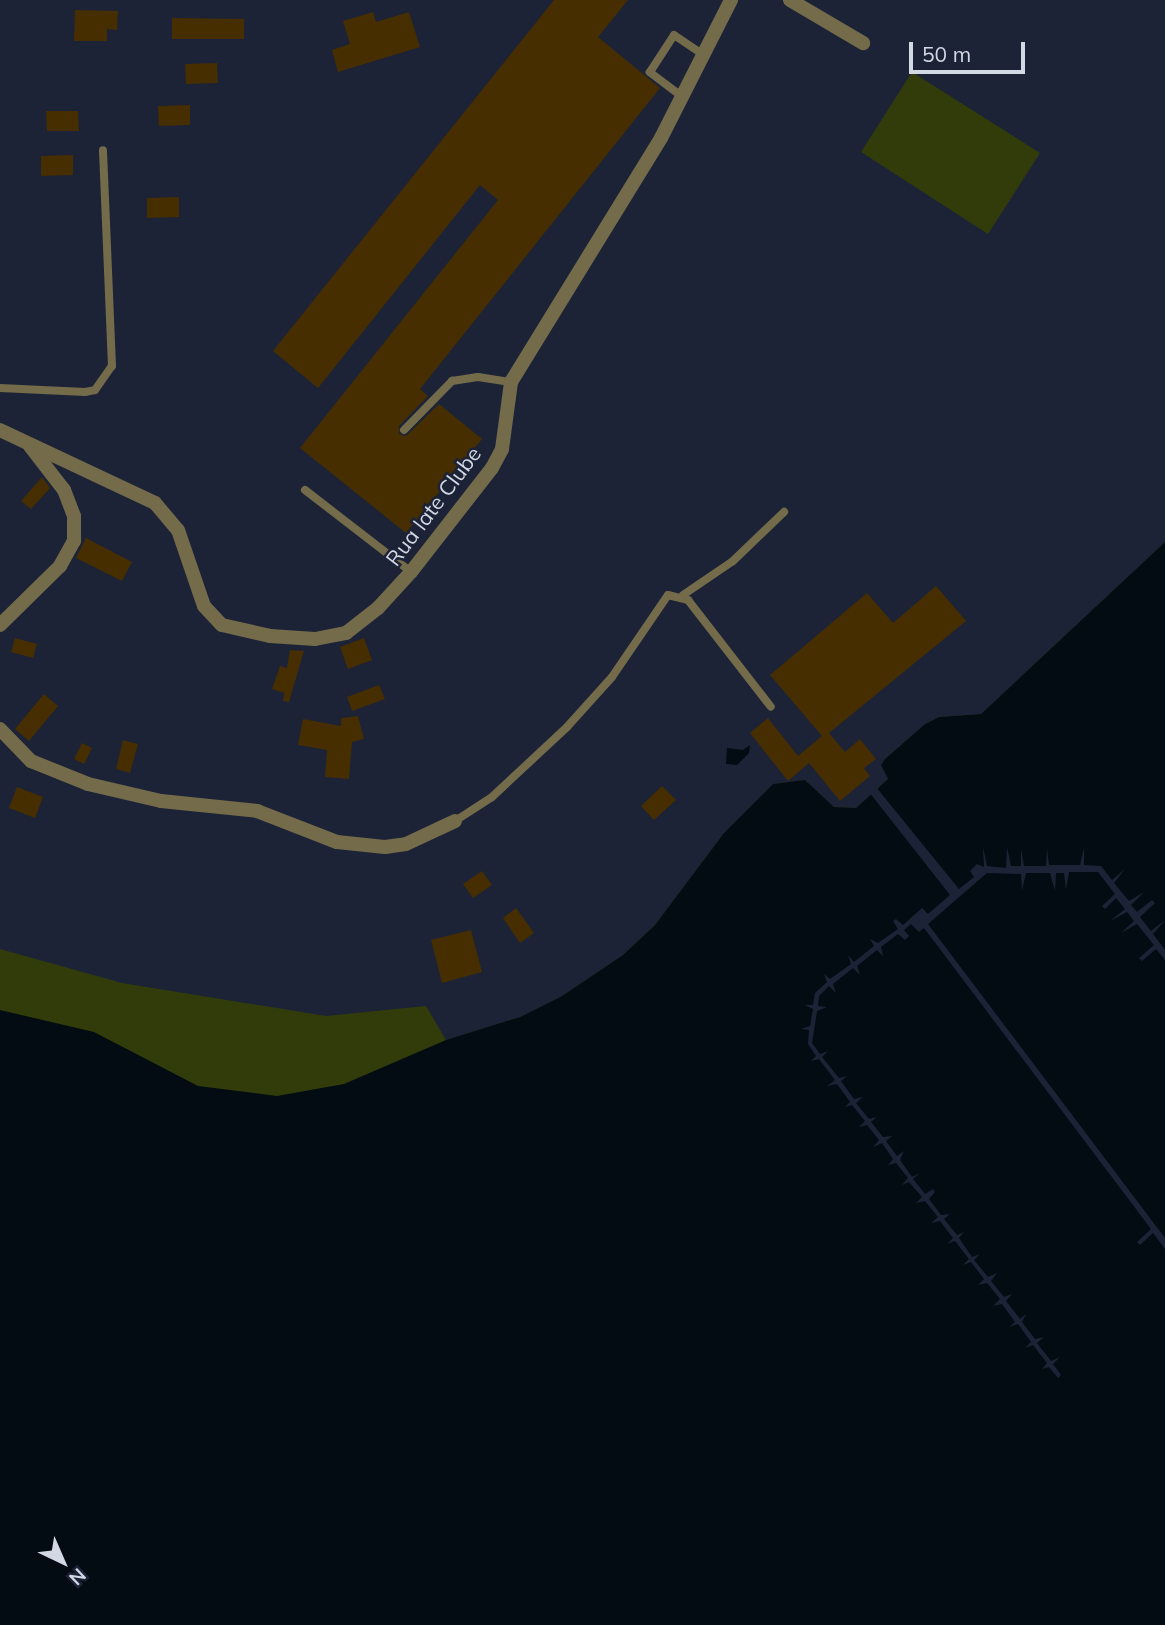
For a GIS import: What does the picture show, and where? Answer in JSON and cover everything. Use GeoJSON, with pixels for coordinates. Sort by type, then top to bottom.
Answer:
{"type":"FeatureCollection","features":[{"type":"Feature","properties":{"kind":"street","name":"Rua Iate Clube"},"geometry":{"type":"LineString","coordinates":[[0,430],[155,503],[187,546],[204,606],[222,625],[236,630],[315,639],[346,633],[378,608],[411,572],[502,449],[511,382],[661,138],[680,95],[731,0]]}},
{"type":"Feature","properties":{"kind":"street"},"geometry":{"type":"LineString","coordinates":[[790,0],[863,43]]}},
{"type":"Feature","properties":{"kind":"street"},"geometry":{"type":"LineString","coordinates":[[0,625],[60,566],[74,541],[74,516],[64,490],[26,443]]}},
{"type":"Feature","properties":{"kind":"street"},"geometry":{"type":"LineString","coordinates":[[0,729],[31,761],[88,784],[161,802],[257,811],[337,842],[384,847],[406,844],[455,821]]}},
{"type":"Feature","properties":{"kind":"lane"},"geometry":{"type":"LineString","coordinates":[[680,95],[650,72],[674,35],[702,54]]}},
{"type":"Feature","properties":{"kind":"lane"},"geometry":{"type":"LineString","coordinates":[[0,388],[95,390],[112,366],[103,150]]}},
{"type":"Feature","properties":{"kind":"lane"},"geometry":{"type":"LineString","coordinates":[[404,430],[452,381],[478,376],[511,382]]}},
{"type":"Feature","properties":{"kind":"lane"},"geometry":{"type":"LineString","coordinates":[[305,489],[411,572]]}},
{"type":"Feature","properties":{"kind":"lane"},"geometry":{"type":"LineString","coordinates":[[455,821],[492,797],[567,727],[612,677],[663,598],[683,595],[733,561],[784,512]]}},
{"type":"Feature","properties":{"kind":"lane"},"geometry":{"type":"LineString","coordinates":[[683,595],[771,707]]}},
{"type":"Feature","properties":{"kind":"green space"},"geometry":{"type":"Polygon","coordinates":[[[912,72],[1040,153],[988,234],[861,152],[912,72]]]}},
{"type":"Feature","properties":{"kind":"green space"},"geometry":{"type":"Polygon","coordinates":[[[1165,542],[1165,614],[700,928],[286,1139],[0,1078],[0,949],[122,983],[326,1016],[426,1006],[446,1040],[520,1017],[562,996],[623,955],[655,925],[724,833],[773,784],[805,780],[834,807],[856,808],[888,779],[881,765],[885,759],[925,724],[939,717],[981,714],[1165,542]]]}},
{"type":"Feature","properties":{"kind":"shaded area"},"geometry":{"type":"Polygon","coordinates":[[[1165,542],[1165,1625],[0,1625],[0,1010],[94,1032],[198,1086],[277,1096],[344,1084],[446,1040],[520,1017],[562,996],[623,955],[655,925],[724,833],[773,784],[805,780],[834,807],[856,808],[888,779],[881,765],[885,759],[925,724],[939,717],[981,714],[1165,542]]]}},
{"type":"Feature","properties":{"kind":"shaded area"},"geometry":{"type":"Polygon","coordinates":[[[750,745],[749,753],[737,765],[726,764],[727,748],[743,750],[750,745]]]}},
{"type":"Feature","properties":{"kind":"pier"},"geometry":{"type":"Polygon","coordinates":[[[876,787],[959,889],[974,877],[970,871],[977,864],[984,867],[983,847],[987,866],[1006,868],[1007,847],[1011,866],[1021,866],[1021,849],[1024,866],[1046,866],[1047,848],[1049,865],[1080,865],[1084,848],[1084,865],[1101,866],[1112,880],[1125,869],[1114,883],[1129,901],[1144,892],[1131,905],[1137,912],[1152,900],[1155,903],[1140,917],[1151,931],[1165,920],[1153,934],[1165,950],[1165,960],[1156,949],[1142,961],[1139,958],[1154,945],[1137,924],[1121,933],[1134,921],[1127,912],[1110,921],[1125,909],[1116,898],[1105,909],[1102,906],[1115,894],[1098,872],[1069,872],[1066,890],[1064,873],[1056,873],[1055,891],[1050,873],[1026,873],[1022,891],[1021,874],[987,873],[928,924],[1165,1238],[1165,1249],[1153,1233],[1140,1245],[1137,1242],[1151,1229],[924,928],[919,932],[911,924],[904,930],[909,936],[905,940],[898,934],[881,947],[883,956],[877,950],[857,966],[860,975],[853,968],[833,984],[836,993],[829,986],[819,996],[818,1006],[827,1007],[817,1011],[812,1043],[820,1054],[828,1051],[822,1057],[839,1078],[847,1076],[841,1081],[854,1099],[863,1097],[856,1103],[869,1119],[877,1117],[871,1122],[883,1137],[892,1136],[886,1141],[897,1156],[904,1151],[900,1160],[912,1177],[920,1173],[913,1179],[925,1194],[933,1189],[935,1192],[929,1199],[941,1215],[950,1214],[944,1219],[957,1235],[964,1232],[959,1238],[972,1257],[980,1254],[974,1260],[988,1277],[997,1273],[991,1281],[1004,1297],[1012,1294],[1006,1301],[1020,1319],[1026,1314],[1022,1322],[1035,1339],[1044,1337],[1037,1343],[1051,1361],[1060,1357],[1053,1364],[1061,1375],[1058,1378],[1049,1367],[1042,1369],[1047,1363],[1033,1345],[1025,1348],[1031,1342],[1018,1324],[1009,1327],[1015,1322],[1002,1304],[993,1306],[1000,1299],[987,1283],[978,1285],[984,1279],[971,1262],[963,1265],[969,1259],[955,1241],[947,1244],[953,1238],[940,1221],[931,1223],[938,1217],[925,1201],[916,1203],[922,1197],[909,1182],[902,1185],[908,1178],[896,1163],[888,1165],[893,1159],[882,1143],[873,1147],[879,1140],[867,1125],[859,1127],[865,1121],[852,1105],[845,1107],[850,1102],[837,1084],[827,1086],[835,1080],[819,1059],[811,1061],[816,1056],[808,1044],[809,1030],[801,1029],[810,1026],[813,1009],[805,1005],[813,1005],[815,993],[827,982],[824,974],[830,979],[851,964],[848,955],[854,962],[874,946],[870,939],[878,943],[898,929],[893,921],[896,919],[903,925],[922,908],[928,914],[950,895],[869,792],[876,787]]]}},
{"type":"Feature","properties":{"kind":"building"},"geometry":{"type":"Polygon","coordinates":[[[554,0],[628,0],[598,37],[660,88],[420,389],[428,396],[399,426],[399,434],[406,436],[439,404],[482,439],[406,533],[300,448],[498,200],[480,185],[318,388],[273,351],[554,0]]]}},
{"type":"Feature","properties":{"kind":"building"},"geometry":{"type":"Polygon","coordinates":[[[75,10],[118,11],[117,30],[107,29],[107,41],[74,41],[75,10]]]}},
{"type":"Feature","properties":{"kind":"building"},"geometry":{"type":"Polygon","coordinates":[[[373,12],[376,22],[409,12],[420,47],[338,72],[332,50],[350,44],[343,21],[373,12]]]}},
{"type":"Feature","properties":{"kind":"building"},"geometry":{"type":"Polygon","coordinates":[[[172,18],[244,19],[244,39],[172,39],[172,18]]]}},
{"type":"Feature","properties":{"kind":"building"},"geometry":{"type":"Polygon","coordinates":[[[217,63],[218,83],[186,84],[185,64],[217,63]]]}},
{"type":"Feature","properties":{"kind":"building"},"geometry":{"type":"Polygon","coordinates":[[[190,105],[190,125],[159,126],[158,106],[190,105]]]}},
{"type":"Feature","properties":{"kind":"building"},"geometry":{"type":"Polygon","coordinates":[[[46,111],[78,111],[79,131],[47,131],[46,111]]]}},
{"type":"Feature","properties":{"kind":"building"},"geometry":{"type":"Polygon","coordinates":[[[73,155],[73,175],[41,176],[41,156],[73,155]]]}},
{"type":"Feature","properties":{"kind":"building"},"geometry":{"type":"Polygon","coordinates":[[[179,197],[179,217],[147,218],[147,198],[179,197]]]}},
{"type":"Feature","properties":{"kind":"building"},"geometry":{"type":"Polygon","coordinates":[[[42,477],[50,488],[31,509],[21,501],[42,477]]]}},
{"type":"Feature","properties":{"kind":"building"},"geometry":{"type":"Polygon","coordinates":[[[86,538],[132,562],[122,581],[76,558],[86,538]]]}},
{"type":"Feature","properties":{"kind":"building"},"geometry":{"type":"Polygon","coordinates":[[[936,586],[966,621],[829,733],[845,752],[860,739],[876,759],[864,768],[870,776],[840,801],[809,763],[788,781],[750,733],[768,718],[798,756],[822,736],[770,675],[867,593],[893,623],[936,586]]]}},
{"type":"Feature","properties":{"kind":"building"},"geometry":{"type":"Polygon","coordinates":[[[15,638],[37,644],[33,658],[11,652],[15,638]]]}},
{"type":"Feature","properties":{"kind":"building"},"geometry":{"type":"Polygon","coordinates":[[[364,638],[372,660],[348,669],[340,647],[364,638]]]}},
{"type":"Feature","properties":{"kind":"building"},"geometry":{"type":"Polygon","coordinates":[[[290,650],[304,651],[289,702],[283,701],[284,693],[272,689],[280,666],[287,668],[290,650]]]}},
{"type":"Feature","properties":{"kind":"building"},"geometry":{"type":"Polygon","coordinates":[[[379,685],[385,699],[352,711],[347,697],[379,685]]]}},
{"type":"Feature","properties":{"kind":"building"},"geometry":{"type":"Polygon","coordinates":[[[44,694],[58,706],[29,741],[15,729],[44,694]]]}},
{"type":"Feature","properties":{"kind":"building"},"geometry":{"type":"Polygon","coordinates":[[[358,716],[364,739],[352,742],[349,779],[325,777],[327,750],[298,745],[303,719],[341,726],[341,718],[358,716]]]}},
{"type":"Feature","properties":{"kind":"building"},"geometry":{"type":"Polygon","coordinates":[[[123,740],[138,744],[130,773],[116,769],[123,740]]]}},
{"type":"Feature","properties":{"kind":"building"},"geometry":{"type":"Polygon","coordinates":[[[82,743],[92,748],[84,764],[74,759],[82,743]]]}},
{"type":"Feature","properties":{"kind":"building"},"geometry":{"type":"Polygon","coordinates":[[[662,786],[676,800],[654,820],[641,806],[662,786]]]}},
{"type":"Feature","properties":{"kind":"building"},"geometry":{"type":"Polygon","coordinates":[[[17,787],[43,797],[35,818],[9,808],[17,787]]]}},
{"type":"Feature","properties":{"kind":"building"},"geometry":{"type":"Polygon","coordinates":[[[482,871],[492,885],[473,898],[463,884],[482,871]]]}},
{"type":"Feature","properties":{"kind":"building"},"geometry":{"type":"Polygon","coordinates":[[[516,908],[534,933],[520,943],[503,918],[516,908]]]}},
{"type":"Feature","properties":{"kind":"building"},"geometry":{"type":"Polygon","coordinates":[[[471,930],[482,972],[442,983],[431,940],[471,930]]]}}]}
